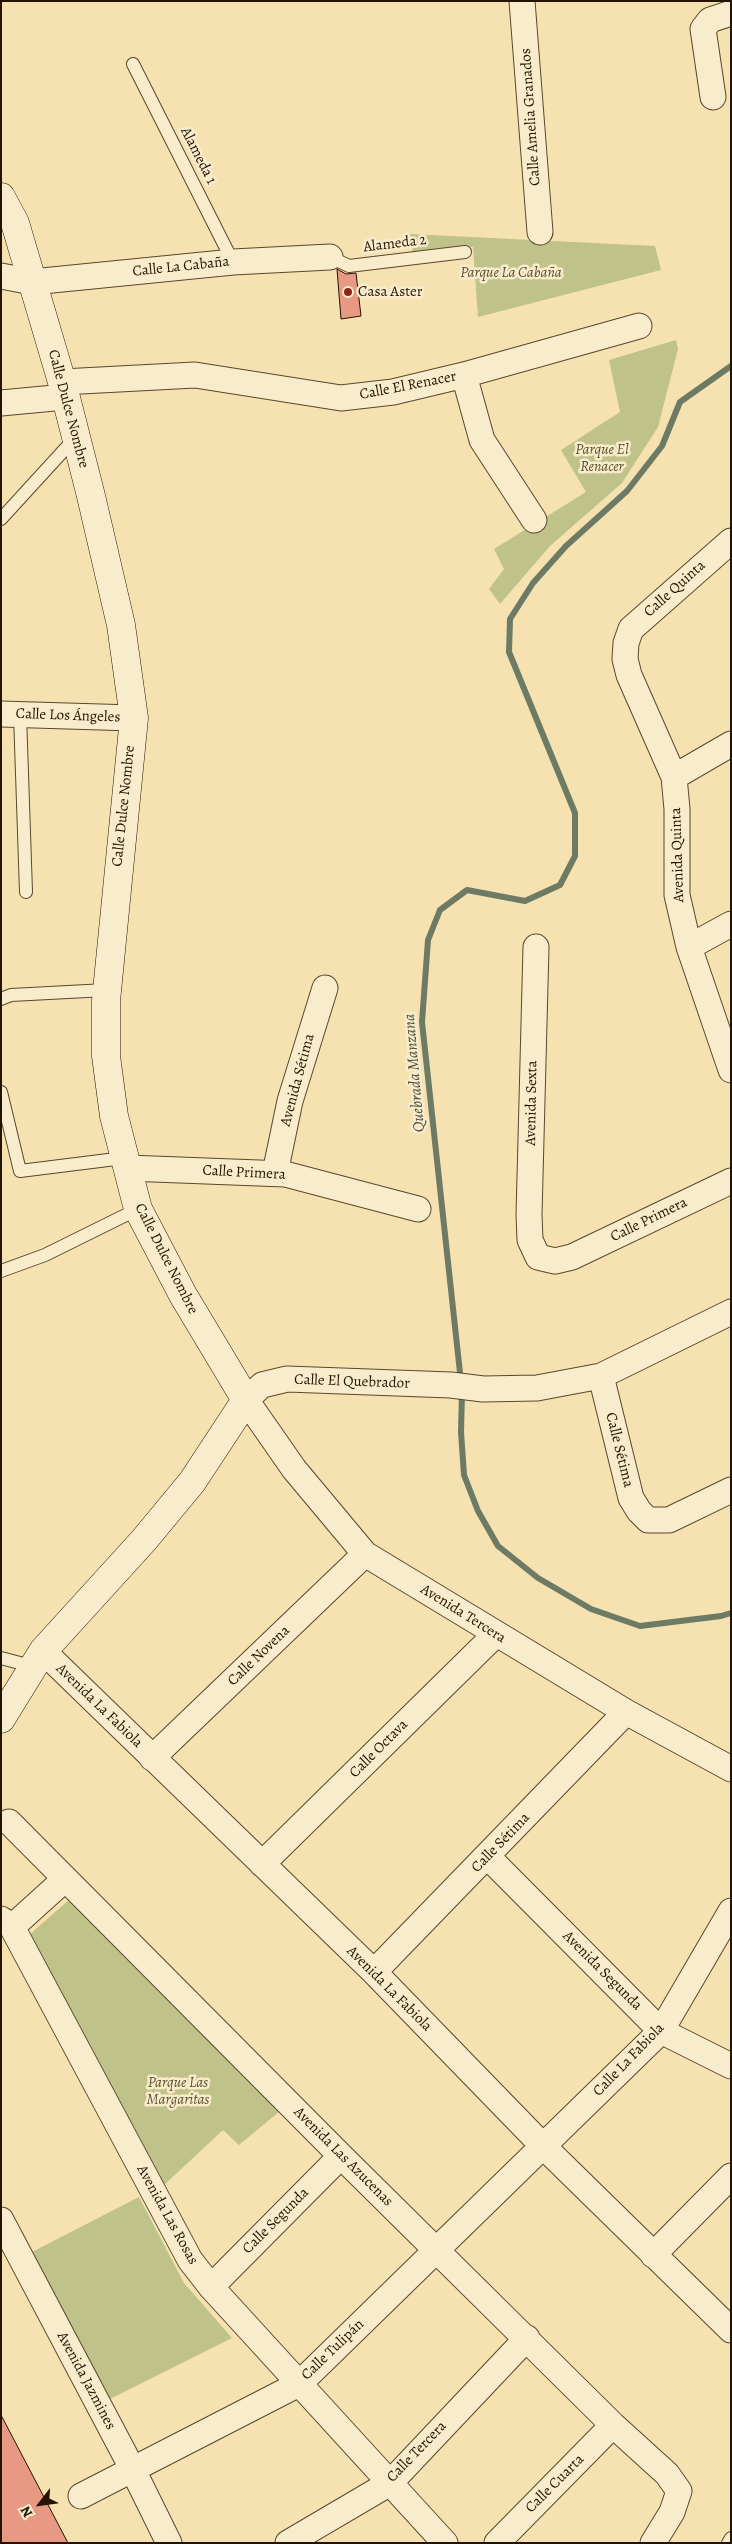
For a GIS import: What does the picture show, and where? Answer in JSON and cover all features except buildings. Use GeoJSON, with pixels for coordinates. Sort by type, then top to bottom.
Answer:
{"type":"FeatureCollection","features":[{"type":"Feature","properties":{"kind":"street","name":"Calle Amelia Granados"},"geometry":{"type":"LineString","coordinates":[[522,1],[540,232]]}},
{"type":"Feature","properties":{"kind":"street"},"geometry":{"type":"LineString","coordinates":[[714,97],[703,30],[710,20],[731,14]]}},
{"type":"Feature","properties":{"kind":"street","name":"Calle Dulce Nombre"},"geometry":{"type":"LineString","coordinates":[[1,197],[15,223],[64,389],[121,625],[134,718],[106,990],[106,1056],[114,1116],[138,1209],[183,1295],[246,1400]]}},
{"type":"Feature","properties":{"kind":"street","name":"Calle La Cabaña"},"geometry":{"type":"LineString","coordinates":[[1,276],[32,282],[232,262],[330,257]]}},
{"type":"Feature","properties":{"kind":"street","name":"Calle El Renacer"},"geometry":{"type":"LineString","coordinates":[[1,403],[112,381],[195,375],[341,398],[393,392],[464,375],[639,326]]}},
{"type":"Feature","properties":{"kind":"street"},"geometry":{"type":"LineString","coordinates":[[464,375],[482,440],[534,520]]}},
{"type":"Feature","properties":{"kind":"street","name":"Calle Quinta"},"geometry":{"type":"LineString","coordinates":[[626,643],[631,629],[731,541]]}},
{"type":"Feature","properties":{"kind":"street","name":"Avenida Quinta"},"geometry":{"type":"LineString","coordinates":[[626,643],[625,659],[629,675],[674,777],[677,809],[677,895],[689,947],[731,1070]]}},
{"type":"Feature","properties":{"kind":"street","name":"Calle Los Ángeles"},"geometry":{"type":"LineString","coordinates":[[11,714],[134,718]]}},
{"type":"Feature","properties":{"kind":"street"},"geometry":{"type":"LineString","coordinates":[[674,777],[731,744]]}},
{"type":"Feature","properties":{"kind":"street"},"geometry":{"type":"LineString","coordinates":[[689,947],[731,924]]}},
{"type":"Feature","properties":{"kind":"street","name":"Avenida Sexta"},"geometry":{"type":"LineString","coordinates":[[536,947],[529,1215],[530,1240],[538,1257]]}},
{"type":"Feature","properties":{"kind":"street","name":"Avenida Sétima"},"geometry":{"type":"LineString","coordinates":[[275,1173],[290,1101],[325,988]]}},
{"type":"Feature","properties":{"kind":"street","name":"Calle Primera"},"geometry":{"type":"LineString","coordinates":[[125,1163],[275,1173],[418,1209]]}},
{"type":"Feature","properties":{"kind":"street","name":"Calle Primera"},"geometry":{"type":"LineString","coordinates":[[538,1257],[555,1261],[572,1257],[731,1181]]}},
{"type":"Feature","properties":{"kind":"street","name":"Calle El Quebrador"},"geometry":{"type":"LineString","coordinates":[[1,1719],[39,1659],[144,1540],[192,1482],[246,1400],[262,1385],[287,1379],[451,1385],[483,1389],[536,1388],[601,1376],[731,1312]]}},
{"type":"Feature","properties":{"kind":"street","name":"Calle Sétima"},"geometry":{"type":"LineString","coordinates":[[601,1376],[631,1498],[639,1511],[648,1520],[669,1520],[731,1490]]}},
{"type":"Feature","properties":{"kind":"street","name":"Avenida Tercera"},"geometry":{"type":"LineString","coordinates":[[246,1400],[294,1469],[365,1554],[626,1712],[731,1769]]}},
{"type":"Feature","properties":{"kind":"street","name":"Calle Novena"},"geometry":{"type":"LineString","coordinates":[[152,1758],[365,1554]]}},
{"type":"Feature","properties":{"kind":"street","name":"Calle Octava"},"geometry":{"type":"LineString","coordinates":[[262,1864],[496,1634]]}},
{"type":"Feature","properties":{"kind":"street","name":"Avenida La Fabiola"},"geometry":{"type":"LineString","coordinates":[[39,1659],[152,1758],[374,1972],[543,2146],[731,2330]]}},
{"type":"Feature","properties":{"kind":"street","name":"Calle Sétima"},"geometry":{"type":"LineString","coordinates":[[374,1972],[488,1857],[626,1712]]}},
{"type":"Feature","properties":{"kind":"street","name":"Avenida Las Azucenas"},"geometry":{"type":"LineString","coordinates":[[9,1822],[64,1880],[341,2156],[613,2425],[667,2474],[679,2491],[672,2512],[653,2543]]}},
{"type":"Feature","properties":{"kind":"street","name":"Avenida Segunda"},"geometry":{"type":"LineString","coordinates":[[488,1857],[662,2031],[731,2066]]}},
{"type":"Feature","properties":{"kind":"street"},"geometry":{"type":"LineString","coordinates":[[7,1923],[64,1880]]}},
{"type":"Feature","properties":{"kind":"street","name":"Calle La Fabiola"},"geometry":{"type":"LineString","coordinates":[[543,2146],[662,2031],[731,1911]]}},
{"type":"Feature","properties":{"kind":"street","name":"Avenida Las Rosas"},"geometry":{"type":"LineString","coordinates":[[7,1923],[190,2260],[211,2287],[445,2543]]}},
{"type":"Feature","properties":{"kind":"street","name":"Calle Tulipán"},"geometry":{"type":"LineString","coordinates":[[81,2496],[299,2384],[543,2146]]}},
{"type":"Feature","properties":{"kind":"street","name":"Calle Segunda"},"geometry":{"type":"LineString","coordinates":[[211,2287],[341,2156]]}},
{"type":"Feature","properties":{"kind":"street"},"geometry":{"type":"LineString","coordinates":[[653,2255],[731,2176]]}},
{"type":"Feature","properties":{"kind":"street","name":"Avenida Jazmines"},"geometry":{"type":"LineString","coordinates":[[1,2220],[133,2470],[169,2543]]}},
{"type":"Feature","properties":{"kind":"street","name":"Calle Tercera"},"geometry":{"type":"LineString","coordinates":[[288,2543],[390,2482],[527,2338]]}},
{"type":"Feature","properties":{"kind":"street","name":"Calle Cuarta"},"geometry":{"type":"LineString","coordinates":[[497,2543],[613,2425]]}},
{"type":"Feature","properties":{"kind":"lane","name":"Alameda 1"},"geometry":{"type":"LineString","coordinates":[[134,64],[232,262]]}},
{"type":"Feature","properties":{"kind":"lane","name":"Alameda 2"},"geometry":{"type":"LineString","coordinates":[[330,257],[349,266],[465,252]]}},
{"type":"Feature","properties":{"kind":"lane"},"geometry":{"type":"LineString","coordinates":[[1,519],[76,437]]}},
{"type":"Feature","properties":{"kind":"lane"},"geometry":{"type":"LineString","coordinates":[[11,714],[26,892]]}},
{"type":"Feature","properties":{"kind":"lane"},"geometry":{"type":"LineString","coordinates":[[1,999],[11,995],[106,990]]}},
{"type":"Feature","properties":{"kind":"lane"},"geometry":{"type":"LineString","coordinates":[[1,1092],[20,1171],[125,1163]]}},
{"type":"Feature","properties":{"kind":"lane"},"geometry":{"type":"LineString","coordinates":[[1,1271],[45,1255],[138,1209]]}},
{"type":"Feature","properties":{"kind":"lane"},"geometry":{"type":"LineString","coordinates":[[1,1658],[39,1659]]}},
{"type":"Feature","properties":{"kind":"lane"},"geometry":{"type":"LineString","coordinates":[[728,2543],[731,2538]]}},
{"type":"Feature","properties":{"kind":"green space","name":"Parque La Cabaña"},"geometry":{"type":"Polygon","coordinates":[[[410,234],[655,246],[661,270],[478,317],[473,247],[413,253],[410,234]]]}},
{"type":"Feature","properties":{"kind":"green space","name":"Parque El Renacer"},"geometry":{"type":"Polygon","coordinates":[[[676,340],[678,349],[658,427],[622,483],[550,546],[500,604],[489,589],[504,569],[494,549],[586,492],[561,450],[620,412],[609,360],[676,340]]]}},
{"type":"Feature","properties":{"kind":"green space","name":"Parque Las Margaritas"},"geometry":{"type":"Polygon","coordinates":[[[70,1899],[280,2111],[239,2145],[223,2130],[162,2187],[29,1935],[70,1899]]]}},
{"type":"Feature","properties":{"kind":"green space"},"geometry":{"type":"Polygon","coordinates":[[[139,2197],[184,2283],[232,2338],[110,2399],[30,2253],[139,2197]]]}},
{"type":"Feature","properties":{"kind":"waterway","name":"Quebrada Manzana"},"geometry":{"type":"LineString","coordinates":[[461,1382],[422,1022],[428,940],[440,910],[467,890],[525,901],[560,885],[575,856],[575,813],[509,652],[510,619],[533,583],[566,546],[627,491],[662,446],[680,402],[731,366]]}},
{"type":"Feature","properties":{"kind":"waterway","name":"Quebrada Manzana"},"geometry":{"type":"LineString","coordinates":[[462,1392],[461,1432],[464,1475],[478,1511],[498,1546],[538,1578],[591,1609],[640,1626],[721,1616],[731,1613]]}},
{"type":"Feature","properties":{"kind":"place","name":"Casa Aster"},"geometry":{"type":"Point","coordinates":[348,292]}}]}
